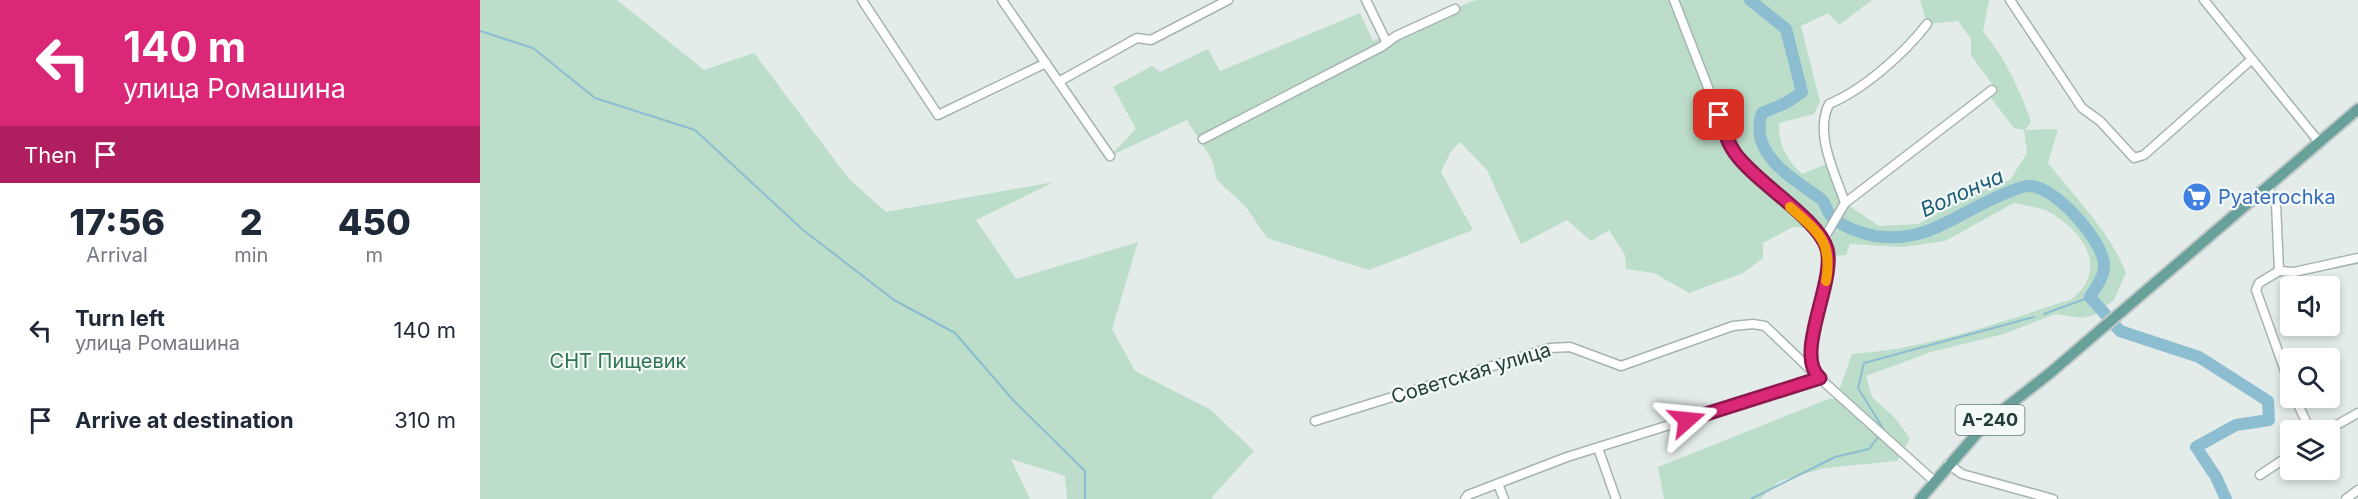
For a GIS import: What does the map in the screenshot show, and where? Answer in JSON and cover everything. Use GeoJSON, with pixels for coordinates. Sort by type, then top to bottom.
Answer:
{"type":"FeatureCollection","features":[{"type":"Feature","properties":{"kind":"main road","name":"А-240"},"geometry":{"type":"LineString","coordinates":[[1920,499],[1948,464],[1986,423],[2126,308],[2358,109]]}},
{"type":"Feature","properties":{"kind":"street"},"geometry":{"type":"LineString","coordinates":[[862,0],[938,115],[1046,63]]}},
{"type":"Feature","properties":{"kind":"street"},"geometry":{"type":"LineString","coordinates":[[1002,0],[1110,156]]}},
{"type":"Feature","properties":{"kind":"street"},"geometry":{"type":"LineString","coordinates":[[1060,81],[1137,38],[1151,40],[1228,0]]}},
{"type":"Feature","properties":{"kind":"street"},"geometry":{"type":"LineString","coordinates":[[1366,0],[1387,43]]}},
{"type":"Feature","properties":{"kind":"street"},"geometry":{"type":"LineString","coordinates":[[1468,496],[1598,448],[1818,376],[1811,351],[1829,261],[1823,240],[1744,164],[1730,144],[1674,0]]}},
{"type":"Feature","properties":{"kind":"street"},"geometry":{"type":"LineString","coordinates":[[2010,0],[2082,108],[2100,121],[2134,158],[2144,155],[2251,60]]}},
{"type":"Feature","properties":{"kind":"street"},"geometry":{"type":"LineString","coordinates":[[2204,0],[2319,142]]}},
{"type":"Feature","properties":{"kind":"street"},"geometry":{"type":"LineString","coordinates":[[1203,139],[1387,43],[1396,36],[1455,9]]}},
{"type":"Feature","properties":{"kind":"street"},"geometry":{"type":"LineString","coordinates":[[1845,203],[1823,134],[1823,116],[1829,104],[1846,97],[1874,76],[1927,24]]}},
{"type":"Feature","properties":{"kind":"street"},"geometry":{"type":"LineString","coordinates":[[1823,240],[1837,220],[1845,203],[1992,90]]}},
{"type":"Feature","properties":{"kind":"street"},"geometry":{"type":"LineString","coordinates":[[2267,186],[2276,204],[2279,271]]}},
{"type":"Feature","properties":{"kind":"street"},"geometry":{"type":"LineString","coordinates":[[2280,357],[2256,290],[2259,283],[2279,271],[2294,272],[2358,258]]}},
{"type":"Feature","properties":{"kind":"street","name":"Советская улица"},"geometry":{"type":"LineString","coordinates":[[1315,421],[1550,348],[1570,347],[1621,366],[1733,326],[1753,324],[1765,326],[1934,481]]}},
{"type":"Feature","properties":{"kind":"street"},"geometry":{"type":"LineString","coordinates":[[2340,423],[2358,412]]}},
{"type":"Feature","properties":{"kind":"street"},"geometry":{"type":"LineString","coordinates":[[1598,448],[1616,499]]}},
{"type":"Feature","properties":{"kind":"street"},"geometry":{"type":"LineString","coordinates":[[2260,475],[2280,462]]}},
{"type":"Feature","properties":{"kind":"street"},"geometry":{"type":"LineString","coordinates":[[1948,464],[1962,474],[2053,499]]}},
{"type":"Feature","properties":{"kind":"street"},"geometry":{"type":"LineString","coordinates":[[1498,484],[1504,499]]}},
{"type":"Feature","properties":{"kind":"street"},"geometry":{"type":"LineString","coordinates":[[2346,499],[2358,490]]}},
{"type":"Feature","properties":{"kind":"green space","name":"СНТ Пищевик"},"geometry":{"type":"Polygon","coordinates":[[[480,0],[617,0],[704,70],[754,53],[849,179],[886,212],[1054,182],[976,220],[1016,279],[1138,242],[1112,329],[1135,371],[1211,410],[1254,451],[1212,497],[1213,499],[1067,499],[1065,476],[1011,459],[1030,499],[480,499],[480,0]]]}},
{"type":"Feature","properties":{"kind":"green space"},"geometry":{"type":"Polygon","coordinates":[[[1476,0],[1872,0],[1839,25],[1828,13],[1801,26],[1820,102],[1814,114],[1779,123],[1779,131],[1784,151],[1802,174],[1831,162],[1845,203],[1879,226],[1918,224],[1968,196],[2010,180],[2027,153],[2024,130],[2014,128],[1991,98],[1995,88],[1971,55],[1971,39],[1958,21],[1927,24],[1920,0],[1989,0],[1983,32],[2005,63],[2023,99],[2031,122],[2025,130],[2058,129],[2048,163],[2111,243],[2126,273],[2114,300],[2094,315],[2083,318],[2055,314],[2004,334],[1931,352],[1866,376],[1872,397],[1895,418],[1910,438],[1897,461],[1825,468],[1780,481],[1760,499],[1664,499],[1658,467],[1828,399],[1836,399],[1852,354],[1908,347],[1936,340],[2072,299],[2083,288],[2089,276],[2088,252],[2082,241],[2063,221],[2051,213],[2014,203],[1945,241],[1903,247],[1850,244],[1846,255],[1833,256],[1831,230],[1793,227],[1763,243],[1763,258],[1743,273],[1689,293],[1654,273],[1626,269],[1625,255],[1609,230],[1591,241],[1567,220],[1521,244],[1487,170],[1460,142],[1450,153],[1441,172],[1473,230],[1369,270],[1267,238],[1246,207],[1217,180],[1212,160],[1187,120],[1110,156],[1136,129],[1113,87],[1152,66],[1160,72],[1208,49],[1220,71],[1360,13],[1373,41],[1476,0]]]}},
{"type":"Feature","properties":{"kind":"waterway","name":"Волонча"},"geometry":{"type":"LineString","coordinates":[[1750,0],[1786,29],[1802,92],[1786,103],[1762,113],[1759,131],[1764,147],[1774,162],[1788,175],[1824,202],[1834,219],[1863,233],[1875,236],[1909,236],[1939,226],[2016,189],[2028,186],[2038,188],[2063,203],[2095,241],[2101,253],[2104,268],[2100,281],[2090,297],[2120,331],[2199,357],[2268,401],[2269,420],[2236,425],[2196,447],[2216,477],[2226,499]]}},
{"type":"Feature","properties":{"kind":"waterway"},"geometry":{"type":"LineString","coordinates":[[480,31],[533,48],[595,98],[695,130],[803,230],[894,300],[955,333],[1013,400],[1085,471],[1085,499]]}},
{"type":"Feature","properties":{"kind":"waterway"},"geometry":{"type":"LineString","coordinates":[[2044,314],[2090,297]]}},
{"type":"Feature","properties":{"kind":"waterway"},"geometry":{"type":"LineString","coordinates":[[1884,430],[1858,388],[1864,363],[2034,317]]}},
{"type":"Feature","properties":{"kind":"waterway"},"geometry":{"type":"LineString","coordinates":[[1751,499],[1835,457],[1869,449],[1878,437]]}},
{"type":"Feature","properties":{"kind":"slow traffic"},"geometry":{"type":"LineString","coordinates":[[1790,207],[1812,227],[1826,246],[1829,261],[1826,281]]}},
{"type":"Feature","properties":{"kind":"place","name":"Pyaterochka"},"geometry":{"type":"Point","coordinates":[2197,197]}},
{"type":"Feature","properties":{"kind":"route"},"geometry":{"type":"LineString","coordinates":[[1687,420],[1820,378],[1815,374],[1811,351],[1828,271],[1826,246],[1812,227],[1744,164],[1730,144],[1719,115]]}}]}
